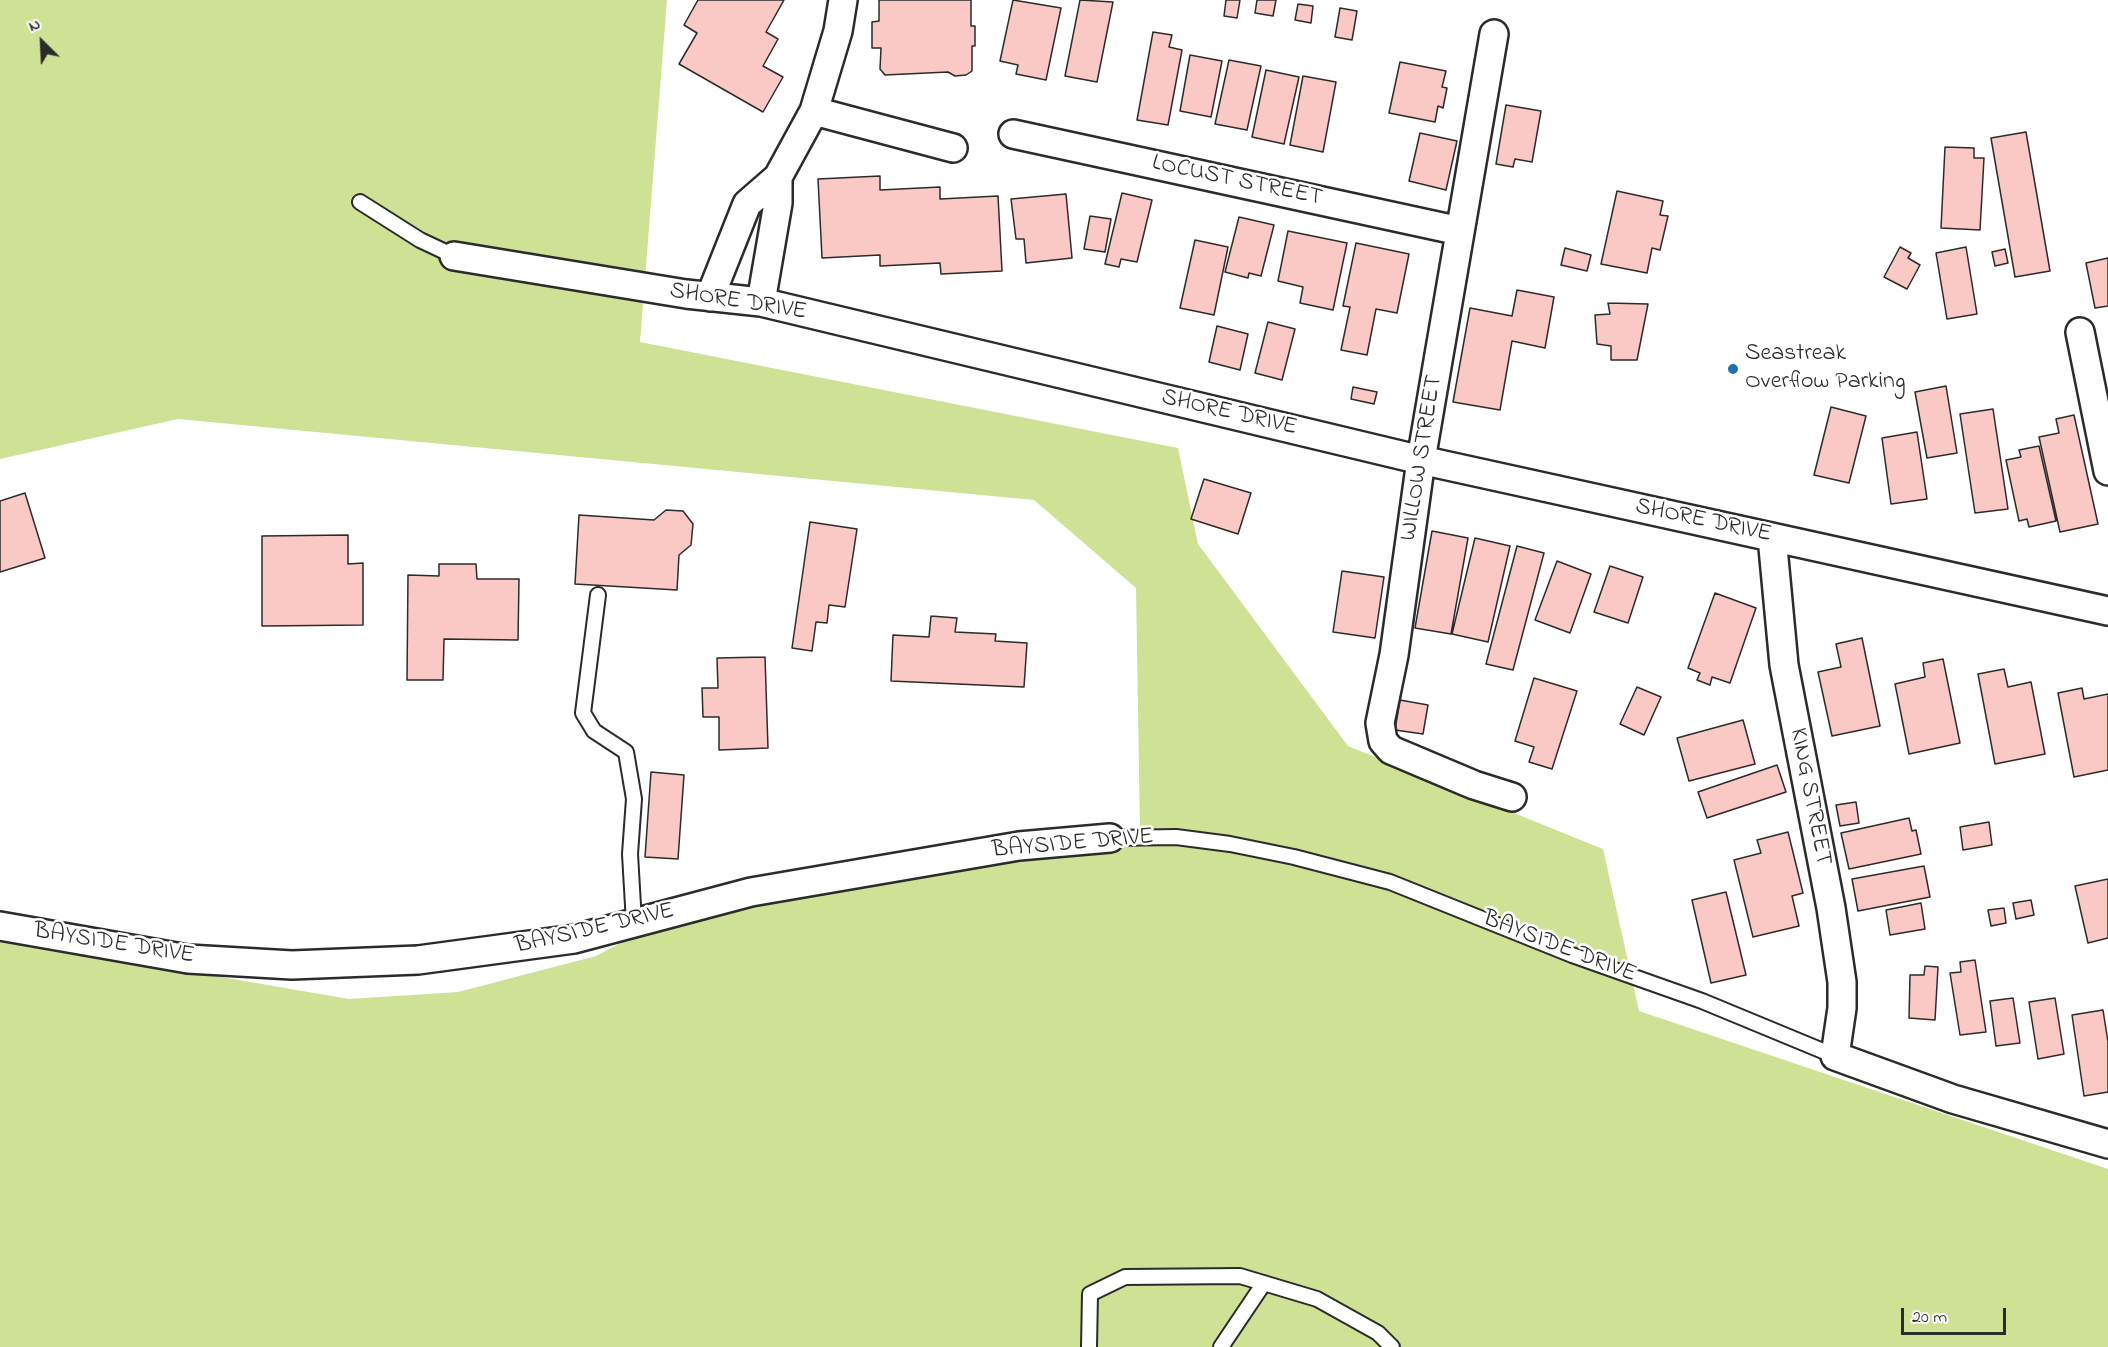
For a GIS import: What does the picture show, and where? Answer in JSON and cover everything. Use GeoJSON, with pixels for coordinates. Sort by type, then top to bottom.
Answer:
{"type":"FeatureCollection","features":[{"type":"Feature","properties":{"kind":"street"},"geometry":{"type":"LineString","coordinates":[[710,297],[747,204],[778,177],[814,111],[838,31],[843,0]]}},
{"type":"Feature","properties":{"kind":"street","name":"WILLOW STREET"},"geometry":{"type":"LineString","coordinates":[[1494,34],[1420,460],[1394,655],[1380,723],[1383,741],[1391,750],[1512,797]]}},
{"type":"Feature","properties":{"kind":"street"},"geometry":{"type":"LineString","coordinates":[[814,111],[953,148]]}},
{"type":"Feature","properties":{"kind":"street","name":"LOCUST STREET"},"geometry":{"type":"LineString","coordinates":[[1013,134],[1460,231]]}},
{"type":"Feature","properties":{"kind":"street"},"geometry":{"type":"LineString","coordinates":[[761,302],[778,203],[778,177]]}},
{"type":"Feature","properties":{"kind":"street","name":"SHORE DRIVE"},"geometry":{"type":"LineString","coordinates":[[454,256],[710,297],[761,302],[1420,460],[2108,610]]}},
{"type":"Feature","properties":{"kind":"street"},"geometry":{"type":"LineString","coordinates":[[2080,332],[2108,471]]}},
{"type":"Feature","properties":{"kind":"street","name":"KING STREET"},"geometry":{"type":"LineString","coordinates":[[1772,537],[1784,665],[1831,908],[1842,982],[1842,1008],[1834,1056]]}},
{"type":"Feature","properties":{"kind":"street","name":"BAYSIDE DRIVE"},"geometry":{"type":"LineString","coordinates":[[0,926],[188,959],[292,965],[461,957],[574,939],[763,890],[1019,846],[1110,838]]}},
{"type":"Feature","properties":{"kind":"street","name":"BAYSIDE DRIVE"},"geometry":{"type":"LineString","coordinates":[[1834,1056],[1953,1099],[2108,1144]]}},
{"type":"Feature","properties":{"kind":"lane","name":"SHORE DRIVE"},"geometry":{"type":"LineString","coordinates":[[360,202],[420,240],[454,256]]}},
{"type":"Feature","properties":{"kind":"lane"},"geometry":{"type":"LineString","coordinates":[[598,595],[583,713],[594,731],[626,752],[634,798],[630,854],[634,923]]}},
{"type":"Feature","properties":{"kind":"lane","name":"BAYSIDE DRIVE"},"geometry":{"type":"LineString","coordinates":[[1110,838],[1176,837],[1230,844],[1294,857],[1390,882],[1572,955],[1701,1001],[1834,1056]]}},
{"type":"Feature","properties":{"kind":"lane"},"geometry":{"type":"LineString","coordinates":[[1089,1347],[1090,1294],[1125,1276],[1240,1276],[1317,1299],[1378,1333],[1392,1347]]}},
{"type":"Feature","properties":{"kind":"lane"},"geometry":{"type":"LineString","coordinates":[[1221,1347],[1264,1283]]}},
{"type":"Feature","properties":{"kind":"green space"},"geometry":{"type":"Polygon","coordinates":[[[0,0],[667,0],[640,342],[1178,448],[1198,544],[1348,746],[1603,849],[1639,1011],[2108,1169],[2108,1347],[0,1347],[0,939],[349,999],[458,992],[596,956],[703,900],[1140,832],[1136,588],[1034,500],[178,419],[0,459],[0,0]]]}},
{"type":"Feature","properties":{"kind":"building"},"geometry":{"type":"Polygon","coordinates":[[[698,0],[784,0],[766,32],[778,39],[763,66],[783,77],[763,112],[679,64],[697,33],[684,25],[698,0]]]}},
{"type":"Feature","properties":{"kind":"building"},"geometry":{"type":"Polygon","coordinates":[[[879,0],[971,0],[971,26],[975,26],[972,71],[966,75],[955,76],[948,72],[885,75],[880,69],[881,48],[872,48],[872,22],[879,21],[879,0]]]}},
{"type":"Feature","properties":{"kind":"building"},"geometry":{"type":"Polygon","coordinates":[[[1013,0],[1061,8],[1046,80],[1016,74],[1018,65],[1000,61],[1013,0]]]}},
{"type":"Feature","properties":{"kind":"building"},"geometry":{"type":"Polygon","coordinates":[[[1080,0],[1113,2],[1097,82],[1065,76],[1080,0]]]}},
{"type":"Feature","properties":{"kind":"building"},"geometry":{"type":"Polygon","coordinates":[[[1226,0],[1240,0],[1237,18],[1224,16],[1226,0]]]}},
{"type":"Feature","properties":{"kind":"building"},"geometry":{"type":"Polygon","coordinates":[[[1257,0],[1276,0],[1273,16],[1255,13],[1257,0]]]}},
{"type":"Feature","properties":{"kind":"building"},"geometry":{"type":"Polygon","coordinates":[[[1298,4],[1313,6],[1311,23],[1295,20],[1298,4]]]}},
{"type":"Feature","properties":{"kind":"building"},"geometry":{"type":"Polygon","coordinates":[[[1340,8],[1357,11],[1352,40],[1335,37],[1340,8]]]}},
{"type":"Feature","properties":{"kind":"building"},"geometry":{"type":"Polygon","coordinates":[[[1153,32],[1172,35],[1169,47],[1182,50],[1168,125],[1137,120],[1153,32]]]}},
{"type":"Feature","properties":{"kind":"building"},"geometry":{"type":"Polygon","coordinates":[[[1190,55],[1222,61],[1211,117],[1180,111],[1190,55]]]}},
{"type":"Feature","properties":{"kind":"building"},"geometry":{"type":"Polygon","coordinates":[[[1229,60],[1261,66],[1247,130],[1215,124],[1229,60]]]}},
{"type":"Feature","properties":{"kind":"building"},"geometry":{"type":"Polygon","coordinates":[[[1400,62],[1446,71],[1442,87],[1447,88],[1443,108],[1438,106],[1435,122],[1389,113],[1400,62]]]}},
{"type":"Feature","properties":{"kind":"building"},"geometry":{"type":"Polygon","coordinates":[[[1266,70],[1299,77],[1284,144],[1252,137],[1266,70]]]}},
{"type":"Feature","properties":{"kind":"building"},"geometry":{"type":"Polygon","coordinates":[[[1303,76],[1336,82],[1323,152],[1290,145],[1303,76]]]}},
{"type":"Feature","properties":{"kind":"building"},"geometry":{"type":"Polygon","coordinates":[[[1506,105],[1541,111],[1532,162],[1515,159],[1513,167],[1496,164],[1506,105]]]}},
{"type":"Feature","properties":{"kind":"building"},"geometry":{"type":"Polygon","coordinates":[[[2026,132],[2050,271],[2015,277],[1991,138],[2026,132]]]}},
{"type":"Feature","properties":{"kind":"building"},"geometry":{"type":"Polygon","coordinates":[[[1420,133],[1457,141],[1446,190],[1409,181],[1420,133]]]}},
{"type":"Feature","properties":{"kind":"building"},"geometry":{"type":"Polygon","coordinates":[[[1945,147],[1974,148],[1974,158],[1984,158],[1980,230],[1941,228],[1945,147]]]}},
{"type":"Feature","properties":{"kind":"building"},"geometry":{"type":"Polygon","coordinates":[[[880,176],[880,190],[940,187],[940,199],[998,196],[1002,271],[941,274],[940,263],[880,266],[880,255],[822,258],[818,179],[880,176]]]}},
{"type":"Feature","properties":{"kind":"building"},"geometry":{"type":"Polygon","coordinates":[[[1617,191],[1663,201],[1660,215],[1668,216],[1660,250],[1652,248],[1647,273],[1601,264],[1617,191]]]}},
{"type":"Feature","properties":{"kind":"building"},"geometry":{"type":"Polygon","coordinates":[[[1122,193],[1152,200],[1137,262],[1121,259],[1119,267],[1105,264],[1122,193]]]}},
{"type":"Feature","properties":{"kind":"building"},"geometry":{"type":"Polygon","coordinates":[[[1066,194],[1072,258],[1026,263],[1024,239],[1016,239],[1011,199],[1066,194]]]}},
{"type":"Feature","properties":{"kind":"building"},"geometry":{"type":"Polygon","coordinates":[[[1090,216],[1111,219],[1105,252],[1084,249],[1090,216]]]}},
{"type":"Feature","properties":{"kind":"building"},"geometry":{"type":"Polygon","coordinates":[[[1239,217],[1274,225],[1261,276],[1249,273],[1248,278],[1225,272],[1239,217]]]}},
{"type":"Feature","properties":{"kind":"building"},"geometry":{"type":"Polygon","coordinates":[[[1288,231],[1347,243],[1333,310],[1300,303],[1303,287],[1278,281],[1288,231]]]}},
{"type":"Feature","properties":{"kind":"building"},"geometry":{"type":"Polygon","coordinates":[[[1195,240],[1228,247],[1214,315],[1180,308],[1195,240]]]}},
{"type":"Feature","properties":{"kind":"building"},"geometry":{"type":"Polygon","coordinates":[[[1356,243],[1409,254],[1397,313],[1376,309],[1367,355],[1341,350],[1350,307],[1343,306],[1356,243]]]}},
{"type":"Feature","properties":{"kind":"building"},"geometry":{"type":"Polygon","coordinates":[[[1900,247],[1911,253],[1908,258],[1920,265],[1907,289],[1884,277],[1900,247]]]}},
{"type":"Feature","properties":{"kind":"building"},"geometry":{"type":"Polygon","coordinates":[[[1966,247],[1977,314],[1947,319],[1936,253],[1966,247]]]}},
{"type":"Feature","properties":{"kind":"building"},"geometry":{"type":"Polygon","coordinates":[[[1565,248],[1591,255],[1587,271],[1561,265],[1565,248]]]}},
{"type":"Feature","properties":{"kind":"building"},"geometry":{"type":"Polygon","coordinates":[[[2005,249],[2008,263],[1995,266],[1992,252],[2005,249]]]}},
{"type":"Feature","properties":{"kind":"building"},"geometry":{"type":"Polygon","coordinates":[[[2108,258],[2108,306],[2095,308],[2086,263],[2108,258]]]}},
{"type":"Feature","properties":{"kind":"building"},"geometry":{"type":"Polygon","coordinates":[[[1517,290],[1554,297],[1545,348],[1512,341],[1500,410],[1453,402],[1470,308],[1512,316],[1517,290]]]}},
{"type":"Feature","properties":{"kind":"building"},"geometry":{"type":"Polygon","coordinates":[[[1608,303],[1648,304],[1637,360],[1611,360],[1611,346],[1597,344],[1595,315],[1610,314],[1608,303]]]}},
{"type":"Feature","properties":{"kind":"building"},"geometry":{"type":"Polygon","coordinates":[[[1268,322],[1295,329],[1282,380],[1255,373],[1268,322]]]}},
{"type":"Feature","properties":{"kind":"building"},"geometry":{"type":"Polygon","coordinates":[[[1217,326],[1248,334],[1240,370],[1209,362],[1217,326]]]}},
{"type":"Feature","properties":{"kind":"building"},"geometry":{"type":"Polygon","coordinates":[[[1946,386],[1957,453],[1927,458],[1915,392],[1946,386]]]}},
{"type":"Feature","properties":{"kind":"building"},"geometry":{"type":"Polygon","coordinates":[[[1353,387],[1377,392],[1374,404],[1351,399],[1353,387]]]}},
{"type":"Feature","properties":{"kind":"building"},"geometry":{"type":"Polygon","coordinates":[[[1831,407],[1866,416],[1849,483],[1814,475],[1831,407]]]}},
{"type":"Feature","properties":{"kind":"building"},"geometry":{"type":"Polygon","coordinates":[[[1993,409],[2008,509],[1975,513],[1960,414],[1993,409]]]}},
{"type":"Feature","properties":{"kind":"building"},"geometry":{"type":"Polygon","coordinates":[[[2074,415],[2098,524],[2060,532],[2039,437],[2059,433],[2056,419],[2074,415]]]}},
{"type":"Feature","properties":{"kind":"building"},"geometry":{"type":"Polygon","coordinates":[[[1917,432],[1927,499],[1891,504],[1882,438],[1917,432]]]}},
{"type":"Feature","properties":{"kind":"building"},"geometry":{"type":"Polygon","coordinates":[[[2039,446],[2056,521],[2029,527],[2027,519],[2019,521],[2006,460],[2021,457],[2019,450],[2039,446]]]}},
{"type":"Feature","properties":{"kind":"building"},"geometry":{"type":"Polygon","coordinates":[[[1204,479],[1251,493],[1238,534],[1191,519],[1204,479]]]}},
{"type":"Feature","properties":{"kind":"building"},"geometry":{"type":"Polygon","coordinates":[[[25,493],[45,558],[0,572],[0,501],[25,493]]]}},
{"type":"Feature","properties":{"kind":"building"},"geometry":{"type":"Polygon","coordinates":[[[666,510],[683,511],[693,524],[691,545],[679,555],[677,590],[575,584],[579,515],[654,520],[666,510]]]}},
{"type":"Feature","properties":{"kind":"building"},"geometry":{"type":"Polygon","coordinates":[[[810,522],[857,529],[845,607],[829,605],[827,623],[816,622],[812,651],[792,648],[810,522]]]}},
{"type":"Feature","properties":{"kind":"building"},"geometry":{"type":"Polygon","coordinates":[[[1432,531],[1468,538],[1451,634],[1415,628],[1432,531]]]}},
{"type":"Feature","properties":{"kind":"building"},"geometry":{"type":"Polygon","coordinates":[[[348,535],[348,564],[363,563],[363,625],[262,626],[262,536],[348,535]]]}},
{"type":"Feature","properties":{"kind":"building"},"geometry":{"type":"Polygon","coordinates":[[[1475,538],[1510,546],[1488,642],[1452,634],[1475,538]]]}},
{"type":"Feature","properties":{"kind":"building"},"geometry":{"type":"Polygon","coordinates":[[[1517,546],[1544,553],[1513,670],[1486,664],[1517,546]]]}},
{"type":"Feature","properties":{"kind":"building"},"geometry":{"type":"Polygon","coordinates":[[[1557,561],[1591,574],[1570,633],[1535,620],[1557,561]]]}},
{"type":"Feature","properties":{"kind":"building"},"geometry":{"type":"Polygon","coordinates":[[[439,564],[476,564],[477,579],[519,579],[518,640],[444,639],[443,680],[407,680],[408,575],[439,576],[439,564]]]}},
{"type":"Feature","properties":{"kind":"building"},"geometry":{"type":"Polygon","coordinates":[[[1610,566],[1643,577],[1628,623],[1594,612],[1610,566]]]}},
{"type":"Feature","properties":{"kind":"building"},"geometry":{"type":"Polygon","coordinates":[[[1342,571],[1384,577],[1375,638],[1333,632],[1342,571]]]}},
{"type":"Feature","properties":{"kind":"building"},"geometry":{"type":"Polygon","coordinates":[[[1715,593],[1756,608],[1730,683],[1712,677],[1710,685],[1697,680],[1700,673],[1688,668],[1715,593]]]}},
{"type":"Feature","properties":{"kind":"building"},"geometry":{"type":"Polygon","coordinates":[[[931,616],[957,618],[955,632],[996,634],[995,641],[1027,643],[1024,687],[891,681],[893,635],[929,637],[931,616]]]}},
{"type":"Feature","properties":{"kind":"building"},"geometry":{"type":"Polygon","coordinates":[[[1862,638],[1880,726],[1832,736],[1818,672],[1841,667],[1836,644],[1862,638]]]}},
{"type":"Feature","properties":{"kind":"building"},"geometry":{"type":"Polygon","coordinates":[[[765,657],[768,748],[719,750],[719,717],[703,717],[702,688],[718,688],[717,658],[765,657]]]}},
{"type":"Feature","properties":{"kind":"building"},"geometry":{"type":"Polygon","coordinates":[[[1943,659],[1960,743],[1909,754],[1895,684],[1925,677],[1923,663],[1943,659]]]}},
{"type":"Feature","properties":{"kind":"building"},"geometry":{"type":"Polygon","coordinates":[[[2004,669],[2008,687],[2031,682],[2045,754],[1995,764],[1978,674],[2004,669]]]}},
{"type":"Feature","properties":{"kind":"building"},"geometry":{"type":"Polygon","coordinates":[[[1534,678],[1577,691],[1552,769],[1529,762],[1534,747],[1515,741],[1534,678]]]}},
{"type":"Feature","properties":{"kind":"building"},"geometry":{"type":"Polygon","coordinates":[[[1637,687],[1661,697],[1644,735],[1620,724],[1637,687]]]}},
{"type":"Feature","properties":{"kind":"building"},"geometry":{"type":"Polygon","coordinates":[[[2082,688],[2084,699],[2108,694],[2108,770],[2074,777],[2058,693],[2082,688]]]}},
{"type":"Feature","properties":{"kind":"building"},"geometry":{"type":"Polygon","coordinates":[[[1400,700],[1428,705],[1423,734],[1395,730],[1400,700]]]}},
{"type":"Feature","properties":{"kind":"building"},"geometry":{"type":"Polygon","coordinates":[[[1743,720],[1755,764],[1689,781],[1677,738],[1743,720]]]}},
{"type":"Feature","properties":{"kind":"building"},"geometry":{"type":"Polygon","coordinates":[[[1777,765],[1786,792],[1707,818],[1698,792],[1777,765]]]}},
{"type":"Feature","properties":{"kind":"building"},"geometry":{"type":"Polygon","coordinates":[[[651,772],[684,775],[678,859],[645,857],[651,772]]]}},
{"type":"Feature","properties":{"kind":"building"},"geometry":{"type":"Polygon","coordinates":[[[1856,802],[1859,823],[1840,826],[1836,805],[1856,802]]]}},
{"type":"Feature","properties":{"kind":"building"},"geometry":{"type":"Polygon","coordinates":[[[1909,818],[1912,831],[1916,830],[1921,854],[1849,869],[1841,833],[1909,818]]]}},
{"type":"Feature","properties":{"kind":"building"},"geometry":{"type":"Polygon","coordinates":[[[1989,822],[1992,845],[1963,850],[1960,827],[1989,822]]]}},
{"type":"Feature","properties":{"kind":"building"},"geometry":{"type":"Polygon","coordinates":[[[1788,832],[1803,893],[1792,896],[1799,926],[1753,937],[1734,860],[1761,853],[1757,840],[1788,832]]]}},
{"type":"Feature","properties":{"kind":"building"},"geometry":{"type":"Polygon","coordinates":[[[1924,866],[1930,897],[1858,911],[1852,879],[1924,866]]]}},
{"type":"Feature","properties":{"kind":"building"},"geometry":{"type":"Polygon","coordinates":[[[2108,879],[2108,938],[2088,943],[2075,886],[2108,879]]]}},
{"type":"Feature","properties":{"kind":"building"},"geometry":{"type":"Polygon","coordinates":[[[1726,892],[1746,975],[1711,983],[1692,900],[1726,892]]]}},
{"type":"Feature","properties":{"kind":"building"},"geometry":{"type":"Polygon","coordinates":[[[2031,900],[2034,915],[2016,919],[2013,903],[2031,900]]]}},
{"type":"Feature","properties":{"kind":"building"},"geometry":{"type":"Polygon","coordinates":[[[1921,903],[1925,929],[1890,935],[1886,910],[1921,903]]]}},
{"type":"Feature","properties":{"kind":"building"},"geometry":{"type":"Polygon","coordinates":[[[2004,908],[2006,923],[1991,926],[1988,910],[2004,908]]]}},
{"type":"Feature","properties":{"kind":"building"},"geometry":{"type":"Polygon","coordinates":[[[1975,960],[1986,1032],[1960,1035],[1950,973],[1961,972],[1960,962],[1975,960]]]}},
{"type":"Feature","properties":{"kind":"building"},"geometry":{"type":"Polygon","coordinates":[[[1925,966],[1938,967],[1935,1020],[1909,1018],[1910,975],[1924,975],[1925,966]]]}},
{"type":"Feature","properties":{"kind":"building"},"geometry":{"type":"Polygon","coordinates":[[[2013,998],[2020,1043],[1996,1046],[1990,1001],[2013,998]]]}},
{"type":"Feature","properties":{"kind":"building"},"geometry":{"type":"Polygon","coordinates":[[[2055,998],[2064,1054],[2038,1059],[2029,1002],[2055,998]]]}},
{"type":"Feature","properties":{"kind":"building"},"geometry":{"type":"Polygon","coordinates":[[[2103,1010],[2108,1042],[2108,1092],[2084,1096],[2072,1015],[2103,1010]]]}},
{"type":"Feature","properties":{"kind":"place","name":"Seastreak Overflow Parking"},"geometry":{"type":"Point","coordinates":[1733,369]}}]}
